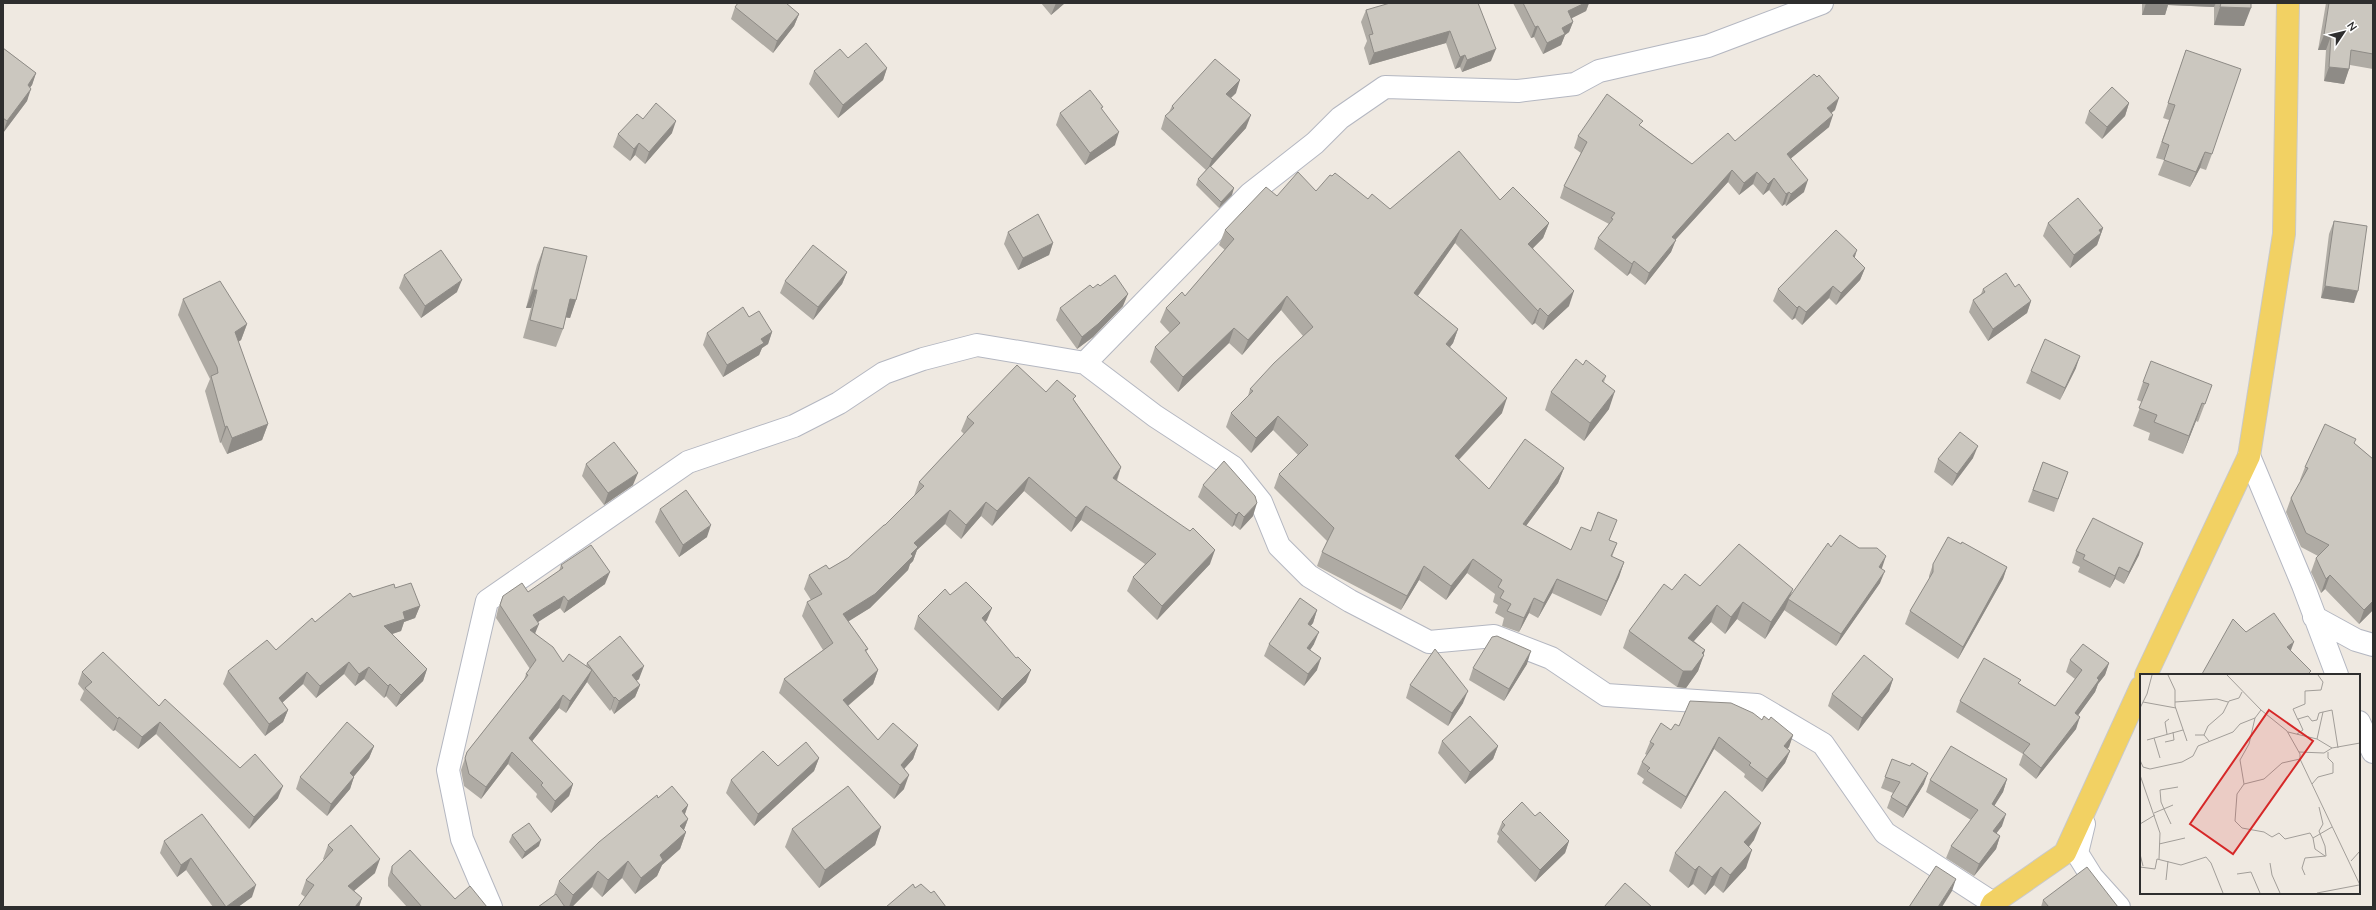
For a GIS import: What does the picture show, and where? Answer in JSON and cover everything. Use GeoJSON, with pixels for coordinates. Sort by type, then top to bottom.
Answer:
{"type":"FeatureCollection","features":[{"type":"Feature","properties":{"kind":"main road"},"geometry":{"type":"LineString","coordinates":[[2146,674],[2249,456],[2284,234],[2288,3]]}},
{"type":"Feature","properties":{"kind":"main road"},"geometry":{"type":"LineString","coordinates":[[1992,905],[2065,853],[2088,806],[2140,689]]}},
{"type":"Feature","properties":{"kind":"street"},"geometry":{"type":"LineString","coordinates":[[1085,363],[1250,194],[1315,143],[1340,118],[1385,87],[1518,90],[1575,84],[1599,71],[1708,46],[1822,3]]}},
{"type":"Feature","properties":{"kind":"street"},"geometry":{"type":"LineString","coordinates":[[491,907],[462,839],[448,770],[487,601],[688,462],[794,426],[839,403],[884,372],[923,359],[977,345],[1085,363],[1155,416],[1233,467],[1261,502],[1279,546],[1309,576],[1350,601],[1429,642],[1494,636],[1551,658],[1606,695],[1756,705],[1823,744],[1885,833],[1992,905]]}},
{"type":"Feature","properties":{"kind":"street"},"geometry":{"type":"LineString","coordinates":[[2249,456],[2337,674]]}},
{"type":"Feature","properties":{"kind":"street"},"geometry":{"type":"LineString","coordinates":[[2314,617],[2356,640],[2373,645]]}},
{"type":"Feature","properties":{"kind":"street"},"geometry":{"type":"LineString","coordinates":[[2360,724],[2373,752]]}},
{"type":"Feature","properties":{"kind":"street"},"geometry":{"type":"LineString","coordinates":[[2088,806],[2077,854],[2092,877],[2119,907]]}},
{"type":"Feature","properties":{"kind":"building"},"geometry":{"type":"Polygon","coordinates":[[[738,3],[786,3],[799,14],[777,41],[735,7],[738,3]]]}},
{"type":"Feature","properties":{"kind":"building"},"geometry":{"type":"Polygon","coordinates":[[[1390,3],[1478,3],[1496,49],[1467,60],[1465,55],[1460,57],[1450,31],[1374,53],[1369,35],[1373,34],[1366,10],[1390,3]]]}},
{"type":"Feature","properties":{"kind":"building"},"geometry":{"type":"Polygon","coordinates":[[[1523,3],[1585,3],[1568,11],[1573,22],[1562,28],[1565,34],[1547,43],[1538,26],[1535,27],[1523,3]]]}},
{"type":"Feature","properties":{"kind":"building"},"geometry":{"type":"Polygon","coordinates":[[[2221,3],[2251,3],[2251,8],[2220,7],[2221,3]]]}},
{"type":"Feature","properties":{"kind":"building"},"geometry":{"type":"Polygon","coordinates":[[[2329,3],[2373,3],[2373,54],[2351,50],[2349,69],[2329,67],[2331,36],[2324,35],[2329,3]]]}},
{"type":"Feature","properties":{"kind":"building"},"geometry":{"type":"Polygon","coordinates":[[[866,43],[887,68],[843,105],[814,71],[840,49],[848,58],[866,43]]]}},
{"type":"Feature","properties":{"kind":"building"},"geometry":{"type":"Polygon","coordinates":[[[3,48],[36,73],[28,85],[31,89],[7,121],[3,118],[3,48]]]}},
{"type":"Feature","properties":{"kind":"building"},"geometry":{"type":"Polygon","coordinates":[[[2186,50],[2241,69],[2212,154],[2205,152],[2196,172],[2164,160],[2169,145],[2162,142],[2175,105],[2168,103],[2186,50]]]}},
{"type":"Feature","properties":{"kind":"building"},"geometry":{"type":"Polygon","coordinates":[[[1215,59],[1240,80],[1226,94],[1251,115],[1212,159],[1165,116],[1174,108],[1172,106],[1215,59]]]}},
{"type":"Feature","properties":{"kind":"building"},"geometry":{"type":"Polygon","coordinates":[[[1814,74],[1817,77],[1819,75],[1839,98],[1827,108],[1833,115],[1787,154],[1808,180],[1791,194],[1789,192],[1786,194],[1774,178],[1768,184],[1757,172],[1744,183],[1732,170],[1672,237],[1676,240],[1649,273],[1634,261],[1632,264],[1598,238],[1613,219],[1611,218],[1615,213],[1564,186],[1587,142],[1578,136],[1607,94],[1643,121],[1639,125],[1692,164],[1728,133],[1735,141],[1814,74]]]}},
{"type":"Feature","properties":{"kind":"building"},"geometry":{"type":"Polygon","coordinates":[[[2112,87],[2129,103],[2107,127],[2089,111],[2112,87]]]}},
{"type":"Feature","properties":{"kind":"building"},"geometry":{"type":"Polygon","coordinates":[[[1090,90],[1119,132],[1090,153],[1060,113],[1090,90]]]}},
{"type":"Feature","properties":{"kind":"building"},"geometry":{"type":"Polygon","coordinates":[[[656,103],[676,121],[649,152],[639,143],[634,149],[618,134],[637,114],[643,119],[656,103]]]}},
{"type":"Feature","properties":{"kind":"building"},"geometry":{"type":"Polygon","coordinates":[[[1459,151],[1500,200],[1513,187],[1549,223],[1528,244],[1574,291],[1548,316],[1540,308],[1538,311],[1461,229],[1414,293],[1458,329],[1446,344],[1507,398],[1455,456],[1489,489],[1525,439],[1564,468],[1523,524],[1571,550],[1581,527],[1591,531],[1598,512],[1617,520],[1609,540],[1617,543],[1611,556],[1624,562],[1607,601],[1557,579],[1544,603],[1534,598],[1524,618],[1507,611],[1511,604],[1500,598],[1504,591],[1498,587],[1502,580],[1473,559],[1451,586],[1424,566],[1407,596],[1322,552],[1334,528],[1279,474],[1308,445],[1278,416],[1256,438],[1231,413],[1253,391],[1250,389],[1274,363],[1313,327],[1287,296],[1248,340],[1234,328],[1183,377],[1155,347],[1180,323],[1166,308],[1182,292],[1185,296],[1234,239],[1225,230],[1266,187],[1277,196],[1298,172],[1316,191],[1330,175],[1332,176],[1335,173],[1368,199],[1372,194],[1390,209],[1459,151]]]}},
{"type":"Feature","properties":{"kind":"building"},"geometry":{"type":"Polygon","coordinates":[[[1210,166],[1234,188],[1221,202],[1198,179],[1210,166]]]}},
{"type":"Feature","properties":{"kind":"building"},"geometry":{"type":"Polygon","coordinates":[[[2078,198],[2103,228],[2099,230],[2101,233],[2074,255],[2048,223],[2078,198]]]}},
{"type":"Feature","properties":{"kind":"building"},"geometry":{"type":"Polygon","coordinates":[[[1038,214],[1053,243],[1023,258],[1008,232],[1038,214]]]}},
{"type":"Feature","properties":{"kind":"building"},"geometry":{"type":"Polygon","coordinates":[[[2334,221],[2367,226],[2358,291],[2325,286],[2334,221]]]}},
{"type":"Feature","properties":{"kind":"building"},"geometry":{"type":"Polygon","coordinates":[[[1836,230],[1857,250],[1853,256],[1865,268],[1841,293],[1833,286],[1806,312],[1799,306],[1797,308],[1778,289],[1836,230]]]}},
{"type":"Feature","properties":{"kind":"building"},"geometry":{"type":"Polygon","coordinates":[[[813,245],[847,272],[818,307],[785,281],[813,245]]]}},
{"type":"Feature","properties":{"kind":"building"},"geometry":{"type":"Polygon","coordinates":[[[544,247],[587,256],[576,300],[570,299],[563,329],[530,320],[537,290],[533,290],[544,247]]]}},
{"type":"Feature","properties":{"kind":"building"},"geometry":{"type":"Polygon","coordinates":[[[441,250],[462,280],[425,306],[404,275],[441,250]]]}},
{"type":"Feature","properties":{"kind":"building"},"geometry":{"type":"Polygon","coordinates":[[[2006,273],[2015,287],[2019,284],[2031,301],[1993,329],[1973,300],[1985,292],[1983,289],[2006,273]]]}},
{"type":"Feature","properties":{"kind":"building"},"geometry":{"type":"Polygon","coordinates":[[[1115,275],[1128,294],[1098,324],[1082,337],[1060,308],[1090,285],[1093,288],[1098,284],[1100,286],[1115,275]]]}},
{"type":"Feature","properties":{"kind":"building"},"geometry":{"type":"Polygon","coordinates":[[[220,281],[247,324],[235,332],[268,424],[232,438],[227,426],[225,427],[211,376],[218,373],[217,367],[183,299],[220,281]]]}},
{"type":"Feature","properties":{"kind":"building"},"geometry":{"type":"Polygon","coordinates":[[[743,307],[749,317],[759,311],[772,332],[761,339],[764,343],[727,365],[707,333],[743,307]]]}},
{"type":"Feature","properties":{"kind":"building"},"geometry":{"type":"Polygon","coordinates":[[[2045,339],[2080,356],[2065,388],[2031,371],[2045,339]]]}},
{"type":"Feature","properties":{"kind":"building"},"geometry":{"type":"Polygon","coordinates":[[[1576,359],[1583,365],[1586,360],[1606,376],[1602,381],[1615,391],[1590,423],[1551,392],[1576,359]]]}},
{"type":"Feature","properties":{"kind":"building"},"geometry":{"type":"Polygon","coordinates":[[[2151,361],[2212,385],[2205,404],[2202,403],[2189,436],[2154,422],[2157,415],[2139,408],[2149,384],[2143,382],[2151,361]]]}},
{"type":"Feature","properties":{"kind":"building"},"geometry":{"type":"Polygon","coordinates":[[[1017,365],[1046,392],[1057,380],[1076,396],[1073,399],[1121,467],[1113,478],[1190,531],[1193,528],[1215,550],[1162,606],[1133,577],[1156,554],[1086,506],[1076,518],[1029,477],[997,511],[986,502],[966,525],[950,510],[914,543],[918,547],[911,554],[913,556],[875,594],[843,614],[868,649],[865,650],[878,670],[843,700],[878,740],[893,723],[918,745],[901,765],[909,775],[900,785],[784,679],[833,643],[807,602],[822,594],[809,575],[826,565],[829,569],[848,558],[885,525],[924,486],[919,482],[974,423],[967,417],[1017,365]]]}},
{"type":"Feature","properties":{"kind":"building"},"geometry":{"type":"Polygon","coordinates":[[[2325,424],[2356,439],[2354,443],[2373,459],[2373,601],[2364,610],[2330,575],[2326,579],[2316,558],[2329,545],[2306,533],[2291,498],[2308,468],[2305,467],[2325,424]]]}},
{"type":"Feature","properties":{"kind":"building"},"geometry":{"type":"Polygon","coordinates":[[[1960,432],[1978,446],[1957,474],[1938,459],[1960,432]]]}},
{"type":"Feature","properties":{"kind":"building"},"geometry":{"type":"Polygon","coordinates":[[[614,442],[638,473],[608,493],[586,464],[614,442]]]}},
{"type":"Feature","properties":{"kind":"building"},"geometry":{"type":"Polygon","coordinates":[[[1224,461],[1255,496],[1257,503],[1244,517],[1239,512],[1236,515],[1203,485],[1224,461]]]}},
{"type":"Feature","properties":{"kind":"building"},"geometry":{"type":"Polygon","coordinates":[[[2043,462],[2068,472],[2058,499],[2033,490],[2043,462]]]}},
{"type":"Feature","properties":{"kind":"building"},"geometry":{"type":"Polygon","coordinates":[[[686,490],[711,525],[683,545],[660,509],[686,490]]]}},
{"type":"Feature","properties":{"kind":"building"},"geometry":{"type":"Polygon","coordinates":[[[2093,518],[2143,543],[2129,572],[2119,567],[2115,576],[2083,559],[2085,555],[2076,551],[2093,518]]]}},
{"type":"Feature","properties":{"kind":"building"},"geometry":{"type":"Polygon","coordinates":[[[1840,535],[1859,548],[1877,548],[1886,556],[1879,567],[1885,571],[1841,634],[1788,599],[1828,543],[1831,547],[1840,535]]]}},
{"type":"Feature","properties":{"kind":"building"},"geometry":{"type":"Polygon","coordinates":[[[1948,537],[1961,544],[1962,542],[2007,567],[1963,647],[1910,611],[1933,572],[1933,564],[1948,537]]]}},
{"type":"Feature","properties":{"kind":"building"},"geometry":{"type":"Polygon","coordinates":[[[1739,544],[1793,589],[1771,622],[1743,602],[1731,617],[1717,605],[1688,638],[1705,650],[1702,653],[1704,655],[1692,671],[1683,671],[1629,631],[1664,584],[1672,590],[1685,574],[1700,586],[1739,544]]]}},
{"type":"Feature","properties":{"kind":"building"},"geometry":{"type":"Polygon","coordinates":[[[591,545],[610,572],[568,601],[564,596],[533,615],[539,624],[530,630],[553,647],[563,662],[569,654],[592,670],[570,701],[563,695],[529,738],[573,784],[555,801],[541,785],[543,783],[512,752],[486,787],[469,774],[465,758],[467,752],[528,675],[526,674],[536,660],[500,605],[503,596],[522,583],[528,592],[563,568],[561,565],[591,545]]]}},
{"type":"Feature","properties":{"kind":"building"},"geometry":{"type":"Polygon","coordinates":[[[966,582],[992,608],[982,618],[1016,658],[1018,657],[1031,670],[1002,699],[918,616],[945,589],[950,595],[966,582]]]}},
{"type":"Feature","properties":{"kind":"building"},"geometry":{"type":"Polygon","coordinates":[[[411,583],[420,606],[403,612],[405,619],[384,626],[427,669],[401,695],[390,684],[388,686],[369,667],[359,674],[349,662],[320,686],[307,672],[279,698],[288,710],[269,724],[228,671],[267,640],[276,650],[312,618],[315,622],[350,593],[353,597],[394,584],[395,588],[411,583]]]}},
{"type":"Feature","properties":{"kind":"building"},"geometry":{"type":"Polygon","coordinates":[[[1300,598],[1317,610],[1308,624],[1319,632],[1307,648],[1321,658],[1308,674],[1269,644],[1300,598]]]}},
{"type":"Feature","properties":{"kind":"building"},"geometry":{"type":"Polygon","coordinates":[[[2274,613],[2294,642],[2287,647],[2311,671],[2308,674],[2202,674],[2233,619],[2246,632],[2274,613]]]}},
{"type":"Feature","properties":{"kind":"building"},"geometry":{"type":"Polygon","coordinates":[[[620,636],[644,666],[632,675],[640,685],[619,701],[615,697],[614,698],[587,663],[620,636]]]}},
{"type":"Feature","properties":{"kind":"building"},"geometry":{"type":"Polygon","coordinates":[[[1497,636],[1531,651],[1509,689],[1473,668],[1492,637],[1497,636]]]}},
{"type":"Feature","properties":{"kind":"building"},"geometry":{"type":"Polygon","coordinates":[[[2083,644],[2109,663],[2097,678],[2099,680],[2075,713],[2080,717],[2041,768],[2023,753],[2030,744],[1960,701],[1984,658],[2021,680],[2018,683],[2055,706],[2082,670],[2070,660],[2083,644]]]}},
{"type":"Feature","properties":{"kind":"building"},"geometry":{"type":"Polygon","coordinates":[[[1435,649],[1468,691],[1452,713],[1410,685],[1435,649]]]}},
{"type":"Feature","properties":{"kind":"building"},"geometry":{"type":"Polygon","coordinates":[[[103,652],[159,706],[165,699],[240,768],[255,754],[283,786],[254,817],[160,722],[142,737],[119,717],[118,719],[85,688],[92,682],[82,672],[103,652]]]}},
{"type":"Feature","properties":{"kind":"building"},"geometry":{"type":"Polygon","coordinates":[[[1864,655],[1893,679],[1862,718],[1832,694],[1864,655]]]}},
{"type":"Feature","properties":{"kind":"building"},"geometry":{"type":"Polygon","coordinates":[[[1690,701],[1731,703],[1753,713],[1762,720],[1764,716],[1769,720],[1771,717],[1793,735],[1784,746],[1790,751],[1767,779],[1749,765],[1751,763],[1719,737],[1686,797],[1647,771],[1650,768],[1642,762],[1654,744],[1650,742],[1661,723],[1671,730],[1675,724],[1679,726],[1690,701]]]}},
{"type":"Feature","properties":{"kind":"building"},"geometry":{"type":"Polygon","coordinates":[[[1470,716],[1498,746],[1470,772],[1442,741],[1470,716]]]}},
{"type":"Feature","properties":{"kind":"building"},"geometry":{"type":"Polygon","coordinates":[[[347,722],[374,746],[350,773],[354,777],[331,804],[300,777],[347,722]]]}},
{"type":"Feature","properties":{"kind":"building"},"geometry":{"type":"Polygon","coordinates":[[[806,742],[819,758],[758,814],[731,780],[763,751],[778,766],[806,742]]]}},
{"type":"Feature","properties":{"kind":"building"},"geometry":{"type":"Polygon","coordinates":[[[1951,746],[2007,779],[1992,804],[2006,814],[1993,831],[2000,836],[1979,864],[1951,846],[1978,810],[1930,780],[1951,746]]]}},
{"type":"Feature","properties":{"kind":"building"},"geometry":{"type":"Polygon","coordinates":[[[1892,759],[1910,766],[1912,763],[1928,773],[1907,807],[1891,797],[1900,782],[1885,777],[1892,759]]]}},
{"type":"Feature","properties":{"kind":"building"},"geometry":{"type":"Polygon","coordinates":[[[672,786],[688,805],[682,811],[688,819],[680,826],[686,832],[660,855],[663,860],[641,878],[628,861],[608,880],[598,871],[573,895],[559,881],[599,842],[657,795],[658,798],[672,786]]]}},
{"type":"Feature","properties":{"kind":"building"},"geometry":{"type":"Polygon","coordinates":[[[848,786],[881,827],[825,870],[792,829],[848,786]]]}},
{"type":"Feature","properties":{"kind":"building"},"geometry":{"type":"Polygon","coordinates":[[[1725,791],[1761,823],[1744,842],[1752,850],[1730,875],[1721,867],[1712,877],[1699,866],[1695,870],[1675,853],[1725,791]]]}},
{"type":"Feature","properties":{"kind":"building"},"geometry":{"type":"Polygon","coordinates":[[[1522,802],[1535,816],[1540,812],[1569,841],[1540,870],[1501,830],[1505,825],[1502,822],[1522,802]]]}},
{"type":"Feature","properties":{"kind":"building"},"geometry":{"type":"Polygon","coordinates":[[[202,814],[256,885],[226,907],[191,858],[181,865],[164,841],[202,814]]]}},
{"type":"Feature","properties":{"kind":"building"},"geometry":{"type":"Polygon","coordinates":[[[529,823],[541,840],[525,852],[512,835],[529,823]]]}},
{"type":"Feature","properties":{"kind":"building"},"geometry":{"type":"Polygon","coordinates":[[[351,825],[380,859],[348,886],[362,898],[355,907],[298,907],[314,885],[306,880],[333,850],[328,845],[351,825]]]}},
{"type":"Feature","properties":{"kind":"building"},"geometry":{"type":"Polygon","coordinates":[[[410,850],[455,899],[470,886],[487,907],[422,907],[392,873],[392,866],[410,850]]]}},
{"type":"Feature","properties":{"kind":"building"},"geometry":{"type":"Polygon","coordinates":[[[1936,866],[1956,879],[1938,907],[1909,907],[1936,866]]]}},
{"type":"Feature","properties":{"kind":"building"},"geometry":{"type":"Polygon","coordinates":[[[2087,867],[2118,907],[2049,907],[2043,900],[2087,867]]]}},
{"type":"Feature","properties":{"kind":"building"},"geometry":{"type":"Polygon","coordinates":[[[1625,883],[1652,907],[1604,907],[1625,883]]]}},
{"type":"Feature","properties":{"kind":"building"},"geometry":{"type":"Polygon","coordinates":[[[913,884],[915,888],[921,884],[931,893],[934,891],[946,907],[886,907],[913,884]]]}},
{"type":"Feature","properties":{"kind":"building"},"geometry":{"type":"Polygon","coordinates":[[[556,894],[565,907],[538,907],[556,894]]]}}]}
